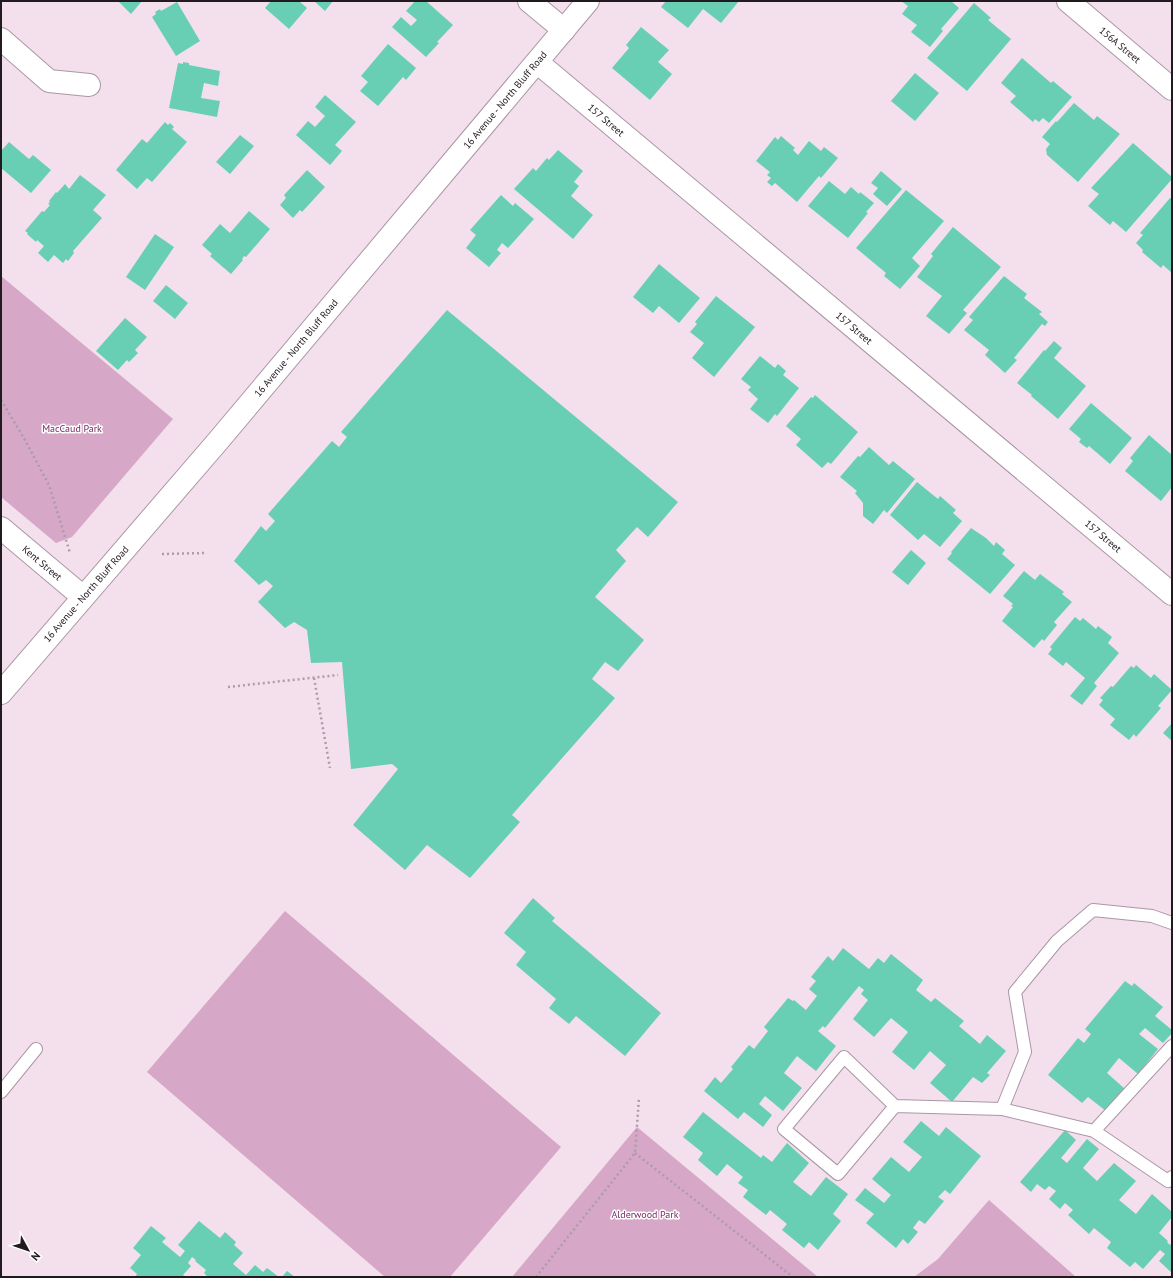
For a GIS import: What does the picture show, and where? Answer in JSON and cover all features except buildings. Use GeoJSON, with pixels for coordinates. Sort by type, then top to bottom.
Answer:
{"type":"FeatureCollection","features":[{"type":"Feature","properties":{"kind":"street"},"geometry":{"type":"LineString","coordinates":[[529,1],[564,30]]}},
{"type":"Feature","properties":{"kind":"street","name":"16 Avenue - North Bluff Road"},"geometry":{"type":"LineString","coordinates":[[1,693],[218,441],[588,1]]}},
{"type":"Feature","properties":{"kind":"street","name":"156A Street"},"geometry":{"type":"LineString","coordinates":[[1068,1],[1172,89]]}},
{"type":"Feature","properties":{"kind":"street"},"geometry":{"type":"LineString","coordinates":[[1,39],[49,81],[89,84]]}},
{"type":"Feature","properties":{"kind":"street","name":"157 Street"},"geometry":{"type":"LineString","coordinates":[[537,62],[1172,594]]}},
{"type":"Feature","properties":{"kind":"street","name":"Kent Street"},"geometry":{"type":"LineString","coordinates":[[1,528],[83,597]]}},
{"type":"Feature","properties":{"kind":"lane"},"geometry":{"type":"LineString","coordinates":[[1002,1109],[1025,1052],[1015,992],[1057,941],[1093,910],[1152,916],[1172,923]]}},
{"type":"Feature","properties":{"kind":"lane"},"geometry":{"type":"LineString","coordinates":[[1094,1132],[1172,1046]]}},
{"type":"Feature","properties":{"kind":"lane"},"geometry":{"type":"LineString","coordinates":[[1,1092],[36,1049]]}},
{"type":"Feature","properties":{"kind":"lane"},"geometry":{"type":"LineString","coordinates":[[895,1106],[838,1174],[784,1129],[844,1057],[895,1106],[1002,1109],[1094,1132],[1168,1181],[1172,1176]]}},
{"type":"Feature","properties":{"kind":"path"},"geometry":{"type":"LineString","coordinates":[[1,400],[26,440],[49,485],[70,553]]}},
{"type":"Feature","properties":{"kind":"path"},"geometry":{"type":"LineString","coordinates":[[162,554],[204,553]]}},
{"type":"Feature","properties":{"kind":"path"},"geometry":{"type":"LineString","coordinates":[[228,687],[338,674]]}},
{"type":"Feature","properties":{"kind":"path"},"geometry":{"type":"LineString","coordinates":[[314,678],[330,768]]}},
{"type":"Feature","properties":{"kind":"path"},"geometry":{"type":"LineString","coordinates":[[536,1277],[635,1153],[639,1098]]}},
{"type":"Feature","properties":{"kind":"path"},"geometry":{"type":"LineString","coordinates":[[635,1153],[793,1277]]}},
{"type":"Feature","properties":{"kind":"green space","name":"MacCaud Park"},"geometry":{"type":"Polygon","coordinates":[[[1,276],[173,419],[72,537],[56,543],[1,497],[1,276]]]}},
{"type":"Feature","properties":{"kind":"green space"},"geometry":{"type":"Polygon","coordinates":[[[285,911],[561,1147],[450,1277],[385,1277],[147,1072],[285,911]]]}},
{"type":"Feature","properties":{"kind":"green space","name":"Alderwood Park"},"geometry":{"type":"Polygon","coordinates":[[[637,1127],[818,1277],[512,1277],[637,1127]]]}},
{"type":"Feature","properties":{"kind":"green space"},"geometry":{"type":"Polygon","coordinates":[[[989,1200],[1076,1277],[914,1277],[938,1259],[989,1200]]]}}]}
